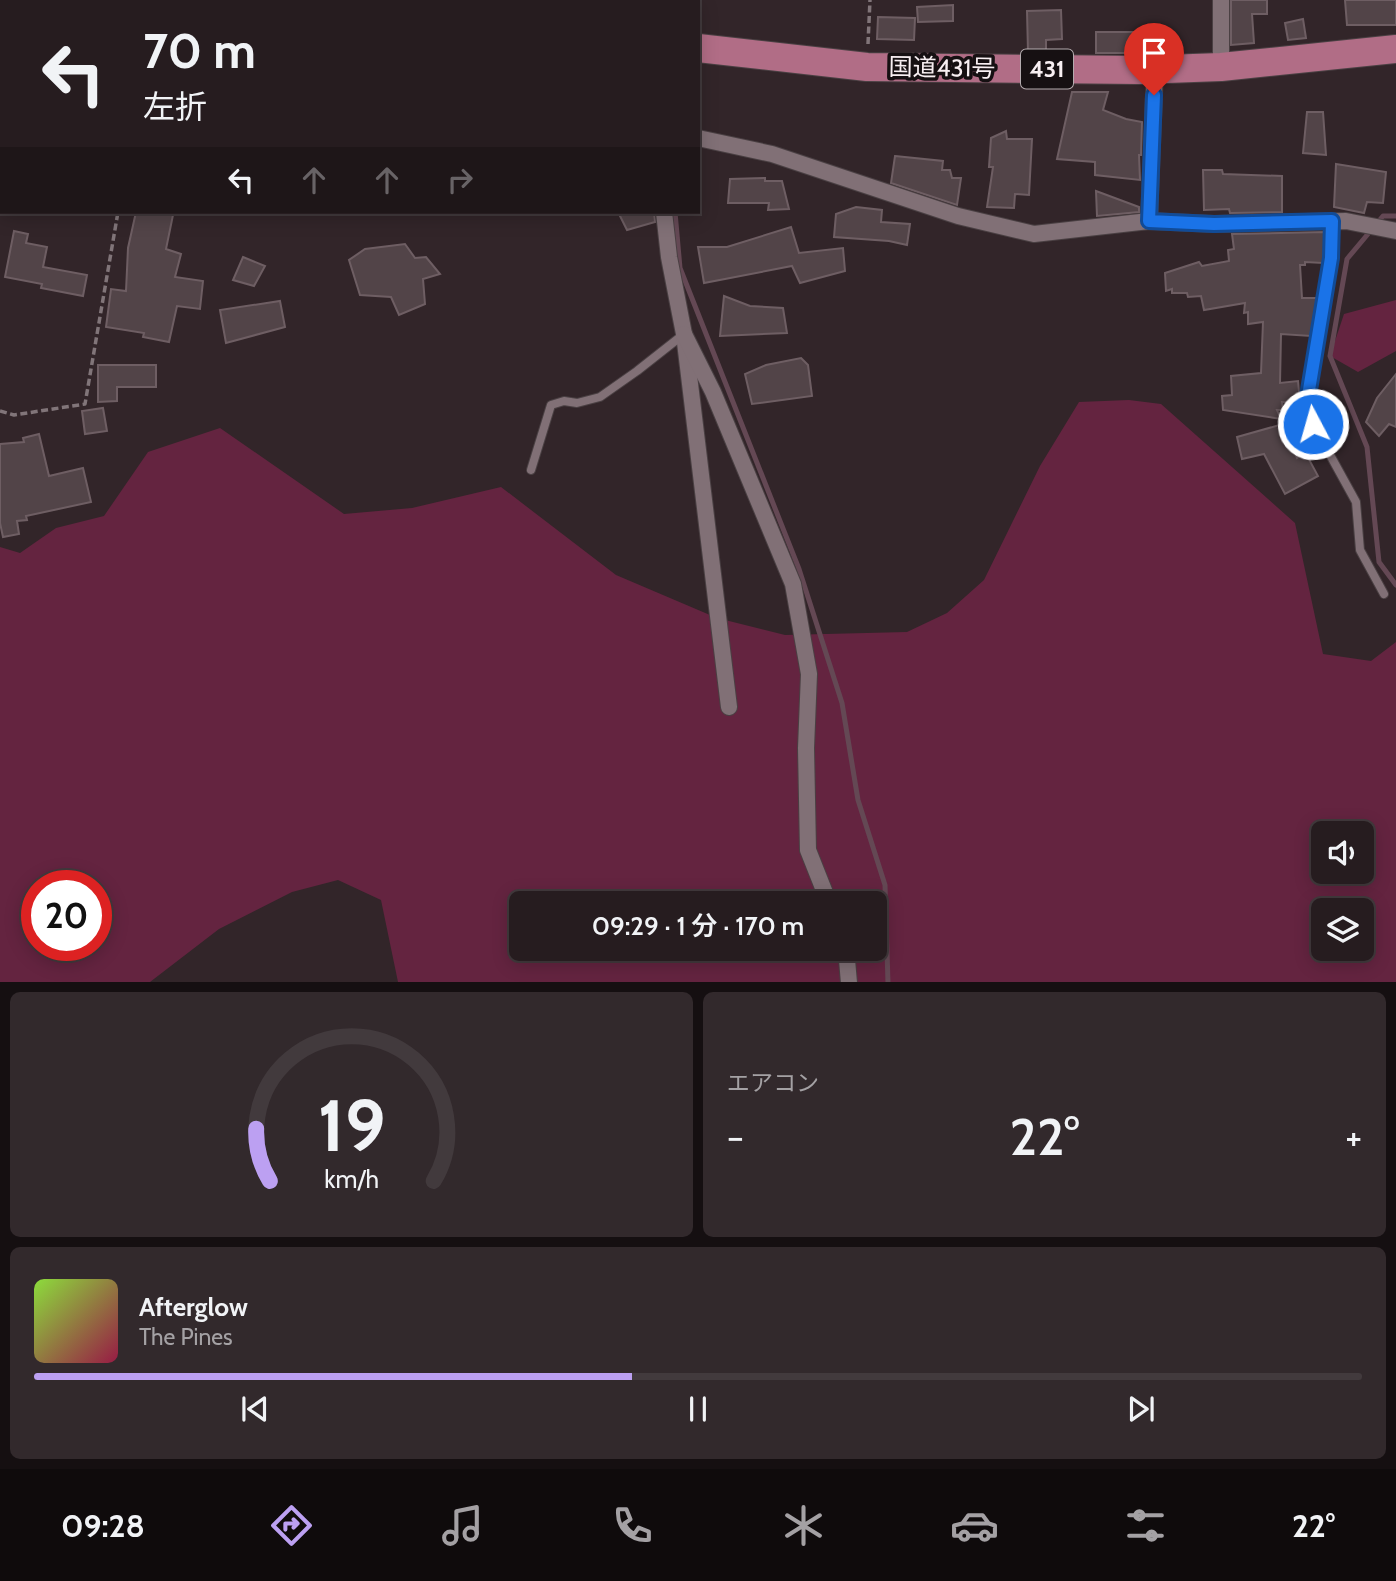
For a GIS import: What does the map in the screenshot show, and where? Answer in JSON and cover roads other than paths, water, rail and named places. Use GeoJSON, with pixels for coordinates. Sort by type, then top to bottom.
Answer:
{"type":"FeatureCollection","features":[{"type":"Feature","properties":{"kind":"highway","name":"国道431号"},"geometry":{"type":"LineString","coordinates":[[700,48],[867,67],[1155,70],[1221,67],[1396,49]]}},
{"type":"Feature","properties":{"kind":"street"},"geometry":{"type":"LineString","coordinates":[[1221,0],[1221,67]]}},
{"type":"Feature","properties":{"kind":"street"},"geometry":{"type":"LineString","coordinates":[[1149,221],[1155,70]]}},
{"type":"Feature","properties":{"kind":"street"},"geometry":{"type":"LineString","coordinates":[[700,138],[772,154],[958,216],[1034,234],[1149,221],[1214,224],[1332,221],[1396,231]]}},
{"type":"Feature","properties":{"kind":"street"},"geometry":{"type":"LineString","coordinates":[[664,214],[669,257],[684,334],[729,707]]}},
{"type":"Feature","properties":{"kind":"street"},"geometry":{"type":"LineString","coordinates":[[684,334],[713,392],[793,584],[809,674],[806,748],[808,850],[824,891]]}},
{"type":"Feature","properties":{"kind":"street"},"geometry":{"type":"LineString","coordinates":[[847,961],[849,982]]}},
{"type":"Feature","properties":{"kind":"lane"},"geometry":{"type":"LineString","coordinates":[[1332,221],[1331,258],[1307,402],[1313,424],[1356,502],[1360,550],[1384,594]]}},
{"type":"Feature","properties":{"kind":"lane"},"geometry":{"type":"LineString","coordinates":[[531,470],[551,405],[600,397],[637,372],[684,334]]}},
{"type":"Feature","properties":{"kind":"waterway"},"geometry":{"type":"LineString","coordinates":[[675,214],[680,268],[799,569],[842,703],[858,800],[885,885],[888,982]]}},
{"type":"Feature","properties":{"kind":"waterway"},"geometry":{"type":"LineString","coordinates":[[1396,216],[1383,216],[1347,259],[1330,356],[1367,447],[1379,562],[1396,585]]}}]}
